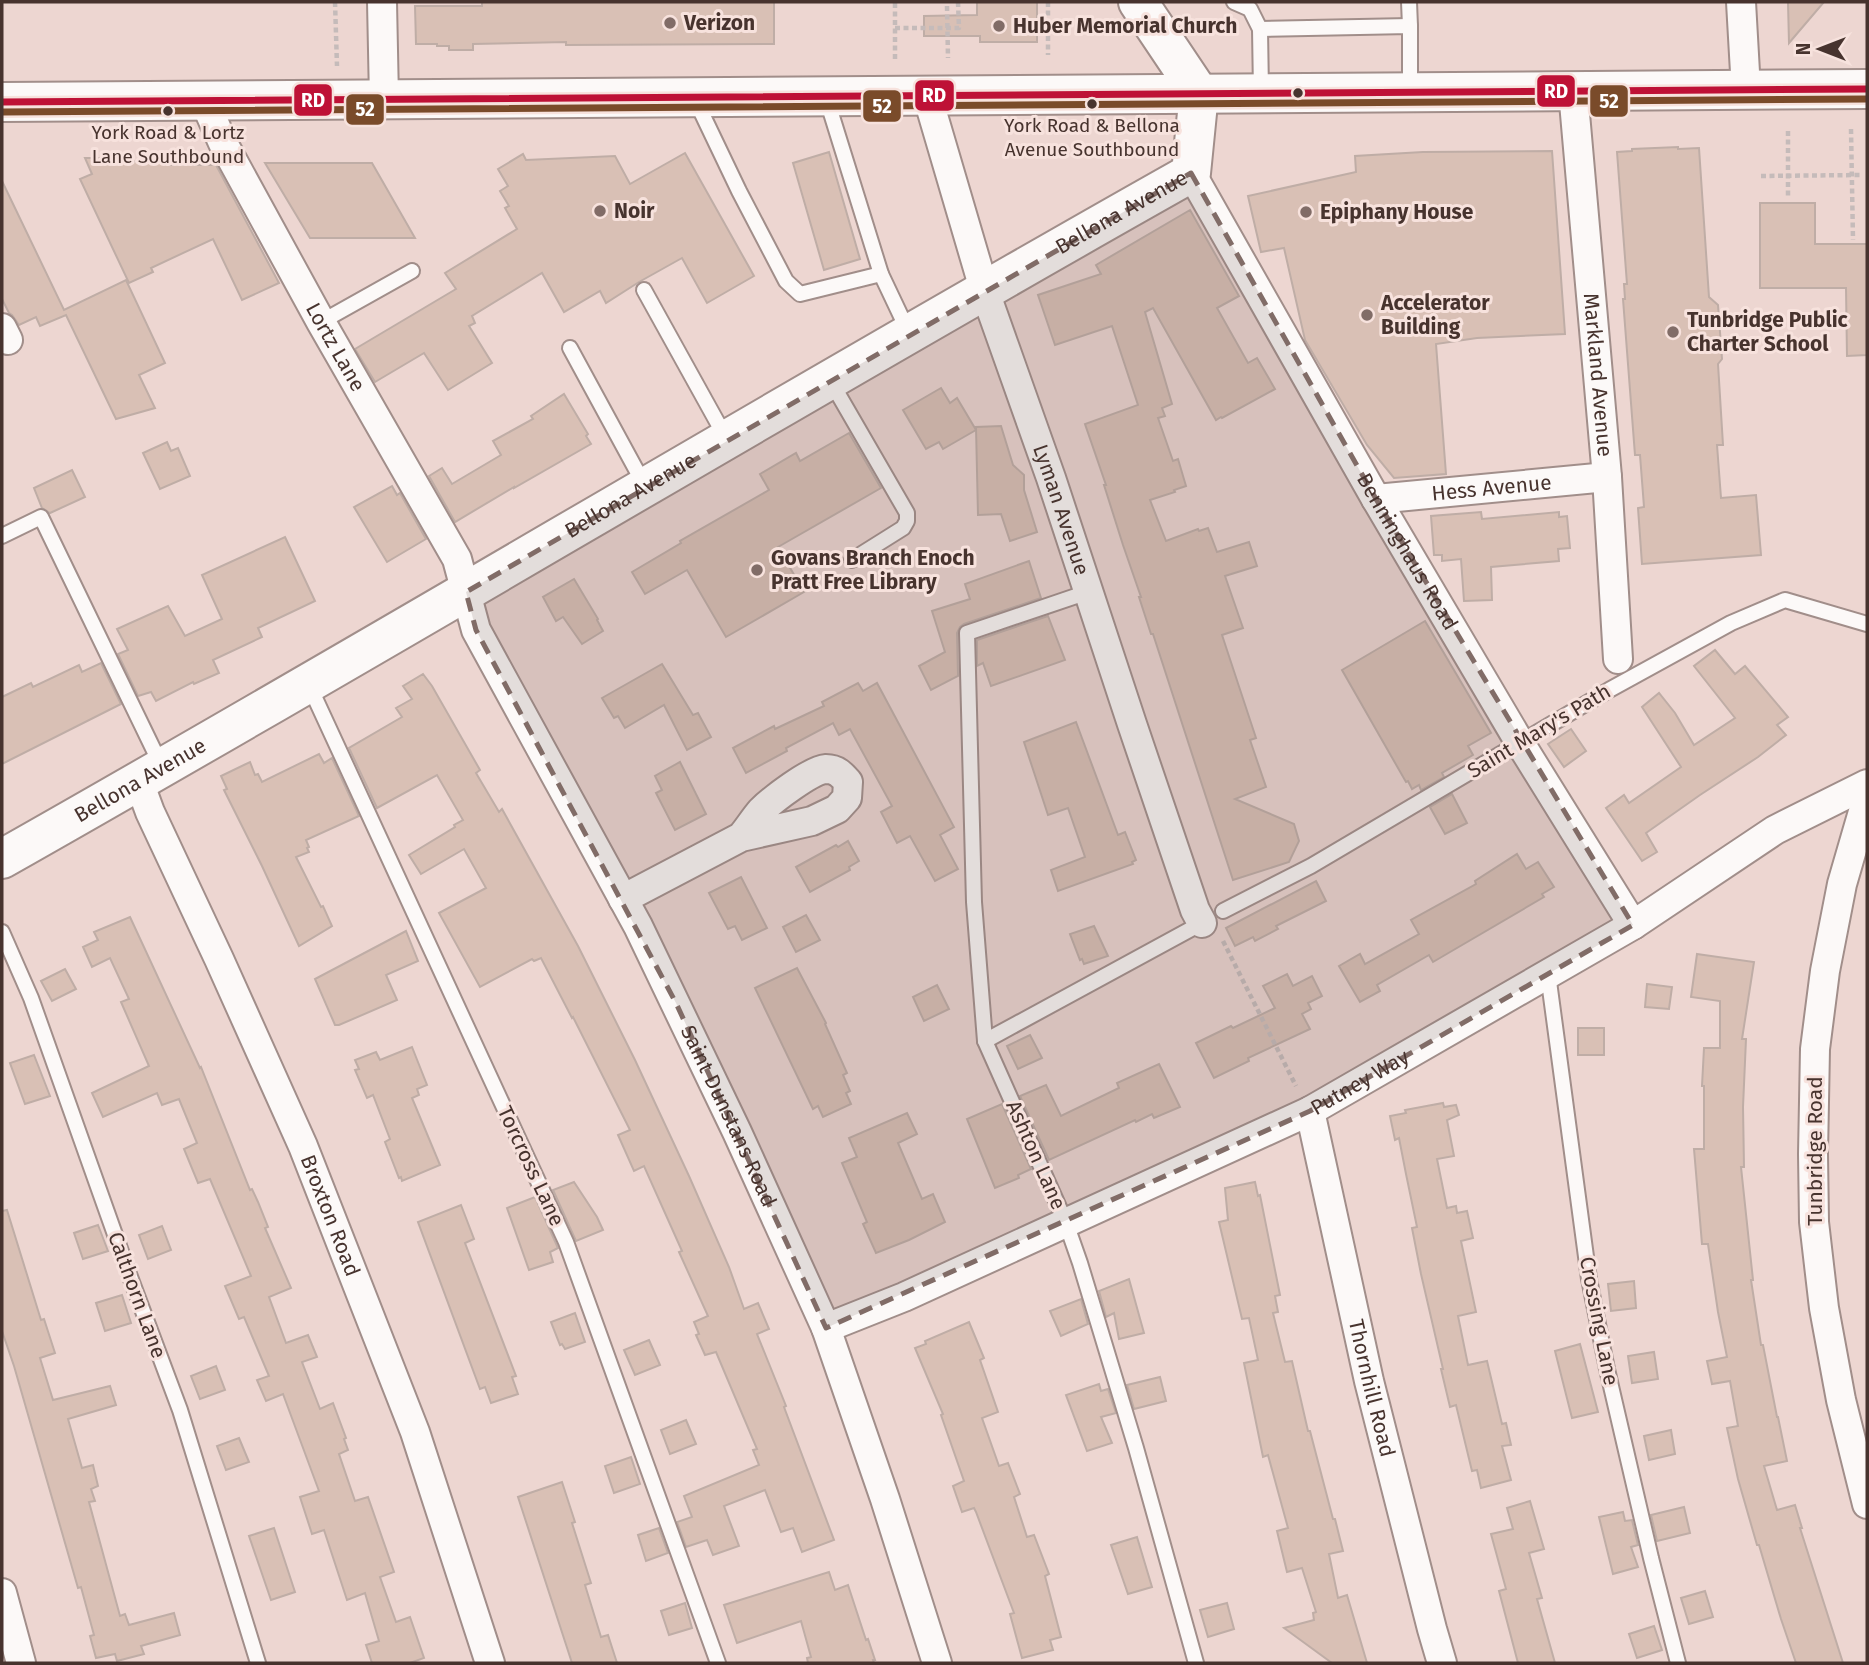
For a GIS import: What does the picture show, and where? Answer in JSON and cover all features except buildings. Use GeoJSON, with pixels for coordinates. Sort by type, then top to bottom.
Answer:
{"type":"FeatureCollection","features":[{"type":"Feature","properties":{"kind":"main road"},"geometry":{"type":"LineString","coordinates":[[1138,2],[1199,93]]}},
{"type":"Feature","properties":{"kind":"main road"},"geometry":{"type":"LineString","coordinates":[[2,102],[1867,89]]}},
{"type":"Feature","properties":{"kind":"main road","name":"Bellona Avenue"},"geometry":{"type":"LineString","coordinates":[[2,859],[308,684],[909,332],[1191,173],[1199,93]]}},
{"type":"Feature","properties":{"kind":"street"},"geometry":{"type":"LineString","coordinates":[[382,2],[384,99]]}},
{"type":"Feature","properties":{"kind":"street"},"geometry":{"type":"LineString","coordinates":[[1741,2],[1746,90]]}},
{"type":"Feature","properties":{"kind":"street","name":"Markland Avenue"},"geometry":{"type":"LineString","coordinates":[[1573,91],[1607,477],[1618,659]]}},
{"type":"Feature","properties":{"kind":"street","name":"Lyman Avenue"},"geometry":{"type":"LineString","coordinates":[[927,95],[984,289],[1051,478],[1195,910],[1216,925]]}},
{"type":"Feature","properties":{"kind":"street","name":"Lortz Lane"},"geometry":{"type":"LineString","coordinates":[[204,100],[223,143],[321,322],[457,559],[466,592]]}},
{"type":"Feature","properties":{"kind":"street","name":"Benninghaus Road"},"geometry":{"type":"LineString","coordinates":[[1191,173],[1376,499],[1520,743],[1633,925]]}},
{"type":"Feature","properties":{"kind":"street","name":"Hess Avenue"},"geometry":{"type":"LineString","coordinates":[[1376,499],[1607,477]]}},
{"type":"Feature","properties":{"kind":"street","name":"Saint Dunstans Road"},"geometry":{"type":"LineString","coordinates":[[466,592],[477,630],[623,899],[682,1014],[826,1328],[885,1499],[937,1663]]}},
{"type":"Feature","properties":{"kind":"street","name":"Broxton Road"},"geometry":{"type":"LineString","coordinates":[[151,775],[150,812],[303,1146],[415,1432],[490,1663]]}},
{"type":"Feature","properties":{"kind":"street","name":"Putney Way"},"geometry":{"type":"LineString","coordinates":[[826,1328],[904,1297],[1310,1111],[1633,925],[1775,830],[1867,784]]}},
{"type":"Feature","properties":{"kind":"street","name":"Tunbridge Road"},"geometry":{"type":"LineString","coordinates":[[1867,798],[1842,884],[1825,971],[1815,1049],[1812,1154],[1814,1222],[1824,1308],[1841,1400],[1867,1504]]}},
{"type":"Feature","properties":{"kind":"street"},"geometry":{"type":"LineString","coordinates":[[623,899],[741,837]]}},
{"type":"Feature","properties":{"kind":"street","name":"Thornhill Road"},"geometry":{"type":"LineString","coordinates":[[1310,1111],[1369,1381],[1442,1663]]}},
{"type":"Feature","properties":{"kind":"street"},"geometry":{"type":"LineString","coordinates":[[2,1593],[21,1663]]}},
{"type":"Feature","properties":{"kind":"lane"},"geometry":{"type":"LineString","coordinates":[[1234,2],[1250,9],[1260,29],[1261,93]]}},
{"type":"Feature","properties":{"kind":"lane"},"geometry":{"type":"LineString","coordinates":[[1409,2],[1410,92]]}},
{"type":"Feature","properties":{"kind":"lane"},"geometry":{"type":"LineString","coordinates":[[1260,29],[1410,26]]}},
{"type":"Feature","properties":{"kind":"lane"},"geometry":{"type":"LineString","coordinates":[[825,96],[881,274],[909,332]]}},
{"type":"Feature","properties":{"kind":"lane"},"geometry":{"type":"LineString","coordinates":[[694,97],[786,281],[800,294],[881,274]]}},
{"type":"Feature","properties":{"kind":"lane"},"geometry":{"type":"LineString","coordinates":[[321,322],[412,271]]}},
{"type":"Feature","properties":{"kind":"lane"},"geometry":{"type":"LineString","coordinates":[[644,290],[726,440]]}},
{"type":"Feature","properties":{"kind":"lane"},"geometry":{"type":"LineString","coordinates":[[570,348],[645,487]]}},
{"type":"Feature","properties":{"kind":"lane"},"geometry":{"type":"LineString","coordinates":[[830,379],[906,513],[903,528],[852,560]]}},
{"type":"Feature","properties":{"kind":"lane"},"geometry":{"type":"LineString","coordinates":[[2,536],[41,517],[151,775]]}},
{"type":"Feature","properties":{"kind":"lane","name":"Ashton Lane"},"geometry":{"type":"LineString","coordinates":[[1088,592],[967,633],[974,902],[985,1041],[1066,1223],[1080,1263],[1136,1448],[1196,1663]]}},
{"type":"Feature","properties":{"kind":"lane","name":"Saint Mary's Path"},"geometry":{"type":"LineString","coordinates":[[985,1041],[1216,925],[1609,690],[1731,623],[1785,600],[1867,624]]}},
{"type":"Feature","properties":{"kind":"lane","name":"Torcross Lane"},"geometry":{"type":"LineString","coordinates":[[308,684],[566,1242],[718,1663]]}},
{"type":"Feature","properties":{"kind":"lane","name":"Calthorn Lane"},"geometry":{"type":"LineString","coordinates":[[2,932],[31,998],[180,1410],[258,1663]]}},
{"type":"Feature","properties":{"kind":"lane","name":"Crossing Lane"},"geometry":{"type":"LineString","coordinates":[[1548,974],[1588,1279],[1613,1396],[1678,1663]]}},
{"type":"Feature","properties":{"kind":"path"},"geometry":{"type":"LineString","coordinates":[[335,2],[337,66]]}},
{"type":"Feature","properties":{"kind":"path"},"geometry":{"type":"LineString","coordinates":[[895,28],[958,28],[958,2]]}},
{"type":"Feature","properties":{"kind":"path"},"geometry":{"type":"LineString","coordinates":[[1048,2],[1048,55]]}},
{"type":"Feature","properties":{"kind":"path"},"geometry":{"type":"LineString","coordinates":[[895,3],[895,59]]}},
{"type":"Feature","properties":{"kind":"path"},"geometry":{"type":"LineString","coordinates":[[947,6],[948,58]]}},
{"type":"Feature","properties":{"kind":"path"},"geometry":{"type":"LineString","coordinates":[[1851,129],[1853,240]]}},
{"type":"Feature","properties":{"kind":"path"},"geometry":{"type":"LineString","coordinates":[[1788,131],[1788,198]]}},
{"type":"Feature","properties":{"kind":"path"},"geometry":{"type":"LineString","coordinates":[[1760,176],[1860,175]]}},
{"type":"Feature","properties":{"kind":"path"},"geometry":{"type":"LineString","coordinates":[[1216,925],[1296,1087]]}},
{"type":"Feature","properties":{"kind":"highlighted area"},"geometry":{"type":"Polygon","coordinates":[[[1191,173],[1376,499],[1633,925],[1310,1111],[826,1328],[676,1003],[476,630],[466,592],[1191,173]]]}},
{"type":"Feature","properties":{"kind":"transit line","name":"RD"},"geometry":{"type":"LineString","coordinates":[[2,102],[1867,89]]}},
{"type":"Feature","properties":{"kind":"transit line","name":"52"},"geometry":{"type":"LineString","coordinates":[[2,112],[1867,99]]}},
{"type":"Feature","properties":{"kind":"place","name":"Verizon"},"geometry":{"type":"Point","coordinates":[670,23]}},
{"type":"Feature","properties":{"kind":"place","name":"Huber Memorial Church"},"geometry":{"type":"Point","coordinates":[999,26]}},
{"type":"Feature","properties":{"kind":"place","name":"York Road & Bellona Avenue Southbound"},"geometry":{"type":"Point","coordinates":[1092,104]}},
{"type":"Feature","properties":{"kind":"place","name":"York Road & Lortz Lane Southbound"},"geometry":{"type":"Point","coordinates":[168,111]}},
{"type":"Feature","properties":{"kind":"place","name":"Noir"},"geometry":{"type":"Point","coordinates":[600,211]}},
{"type":"Feature","properties":{"kind":"place","name":"Epiphany House"},"geometry":{"type":"Point","coordinates":[1306,212]}},
{"type":"Feature","properties":{"kind":"place","name":"Accelerator Building"},"geometry":{"type":"Point","coordinates":[1367,315]}},
{"type":"Feature","properties":{"kind":"place","name":"Tunbridge Public Charter School"},"geometry":{"type":"Point","coordinates":[1673,332]}},
{"type":"Feature","properties":{"kind":"place","name":"Govans Branch Enoch Pratt Free Library"},"geometry":{"type":"Point","coordinates":[757,570]}}]}
